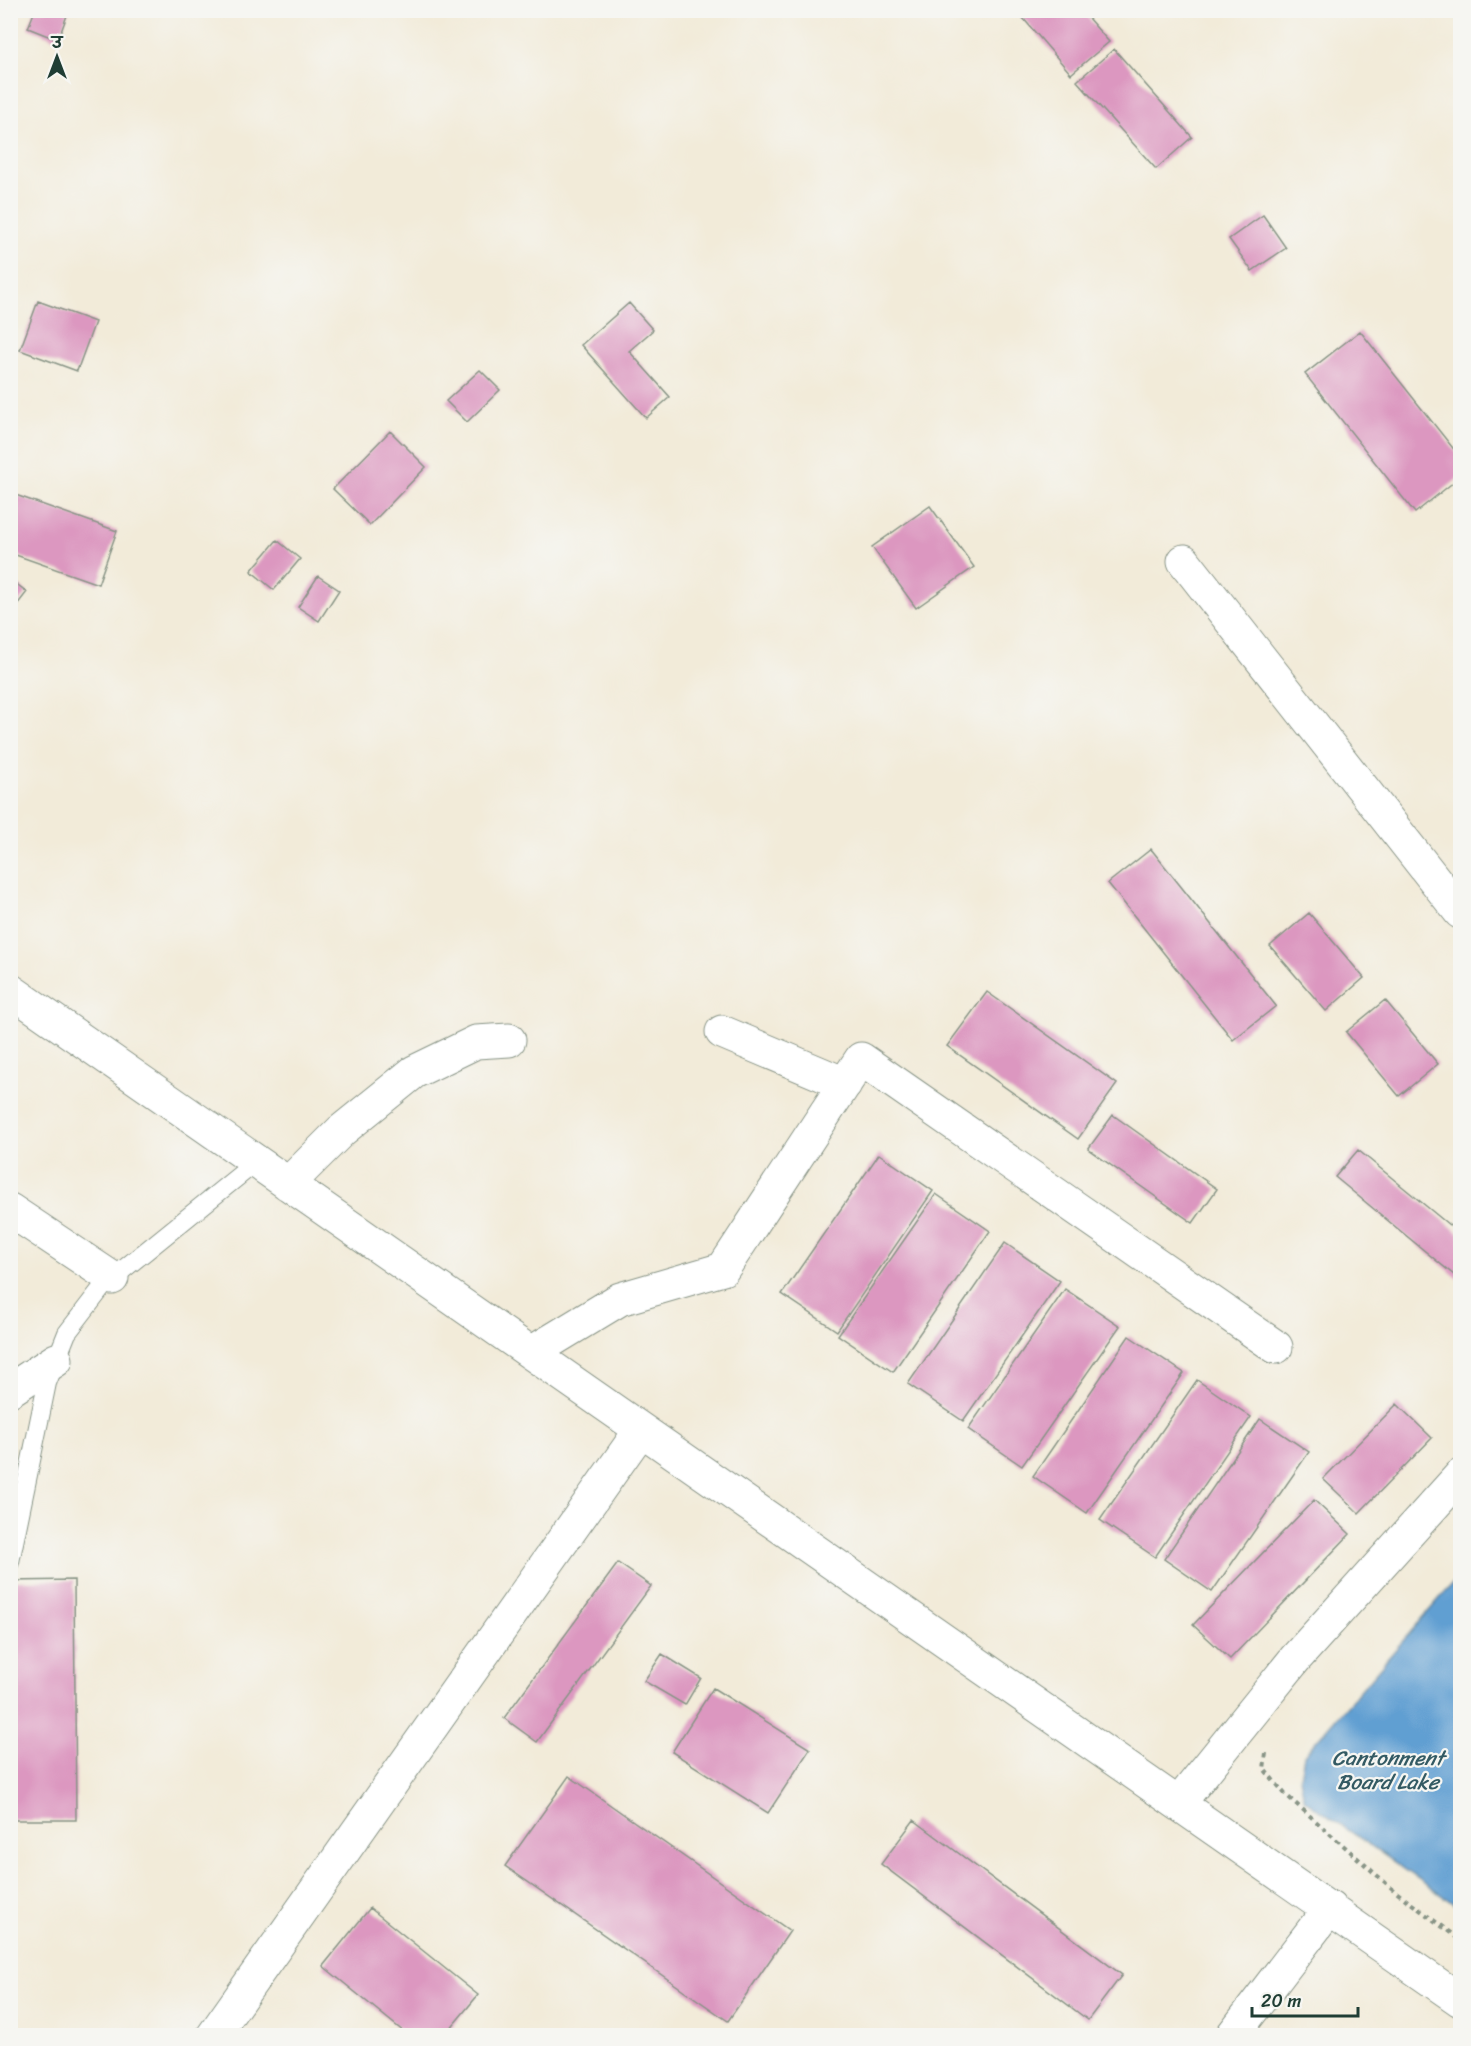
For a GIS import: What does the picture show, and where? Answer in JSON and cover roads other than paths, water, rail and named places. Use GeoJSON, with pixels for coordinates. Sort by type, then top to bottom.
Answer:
{"type":"FeatureCollection","features":[{"type":"Feature","properties":{"kind":"street"},"geometry":{"type":"LineString","coordinates":[[1184,561],[1461,912]]}},
{"type":"Feature","properties":{"kind":"street"},"geometry":{"type":"LineString","coordinates":[[10,990],[1461,2000]]}},
{"type":"Feature","properties":{"kind":"street"},"geometry":{"type":"LineString","coordinates":[[722,1032],[844,1084]]}},
{"type":"Feature","properties":{"kind":"street"},"geometry":{"type":"LineString","coordinates":[[288,1184],[340,1131],[414,1072],[476,1042],[509,1040]]}},
{"type":"Feature","properties":{"kind":"street"},"geometry":{"type":"LineString","coordinates":[[531,1353],[620,1299],[723,1269],[861,1059],[1276,1347]]}},
{"type":"Feature","properties":{"kind":"street"},"geometry":{"type":"LineString","coordinates":[[10,1210],[112,1278]]}},
{"type":"Feature","properties":{"kind":"street"},"geometry":{"type":"LineString","coordinates":[[10,1390],[56,1360]]}},
{"type":"Feature","properties":{"kind":"street"},"geometry":{"type":"LineString","coordinates":[[213,2036],[641,1430]]}},
{"type":"Feature","properties":{"kind":"street"},"geometry":{"type":"LineString","coordinates":[[1179,1803],[1295,1659],[1461,1476]]}},
{"type":"Feature","properties":{"kind":"street"},"geometry":{"type":"LineString","coordinates":[[1232,2036],[1330,1908]]}},
{"type":"Feature","properties":{"kind":"lane"},"geometry":{"type":"LineString","coordinates":[[10,1562],[47,1383],[67,1333],[104,1284],[256,1162]]}},
{"type":"Feature","properties":{"kind":"water","name":"Cantonment Board Lake"},"geometry":{"type":"Polygon","coordinates":[[[1460,1575],[1460,1908],[1304,1799],[1300,1777],[1304,1755],[1460,1575]]]}}]}
